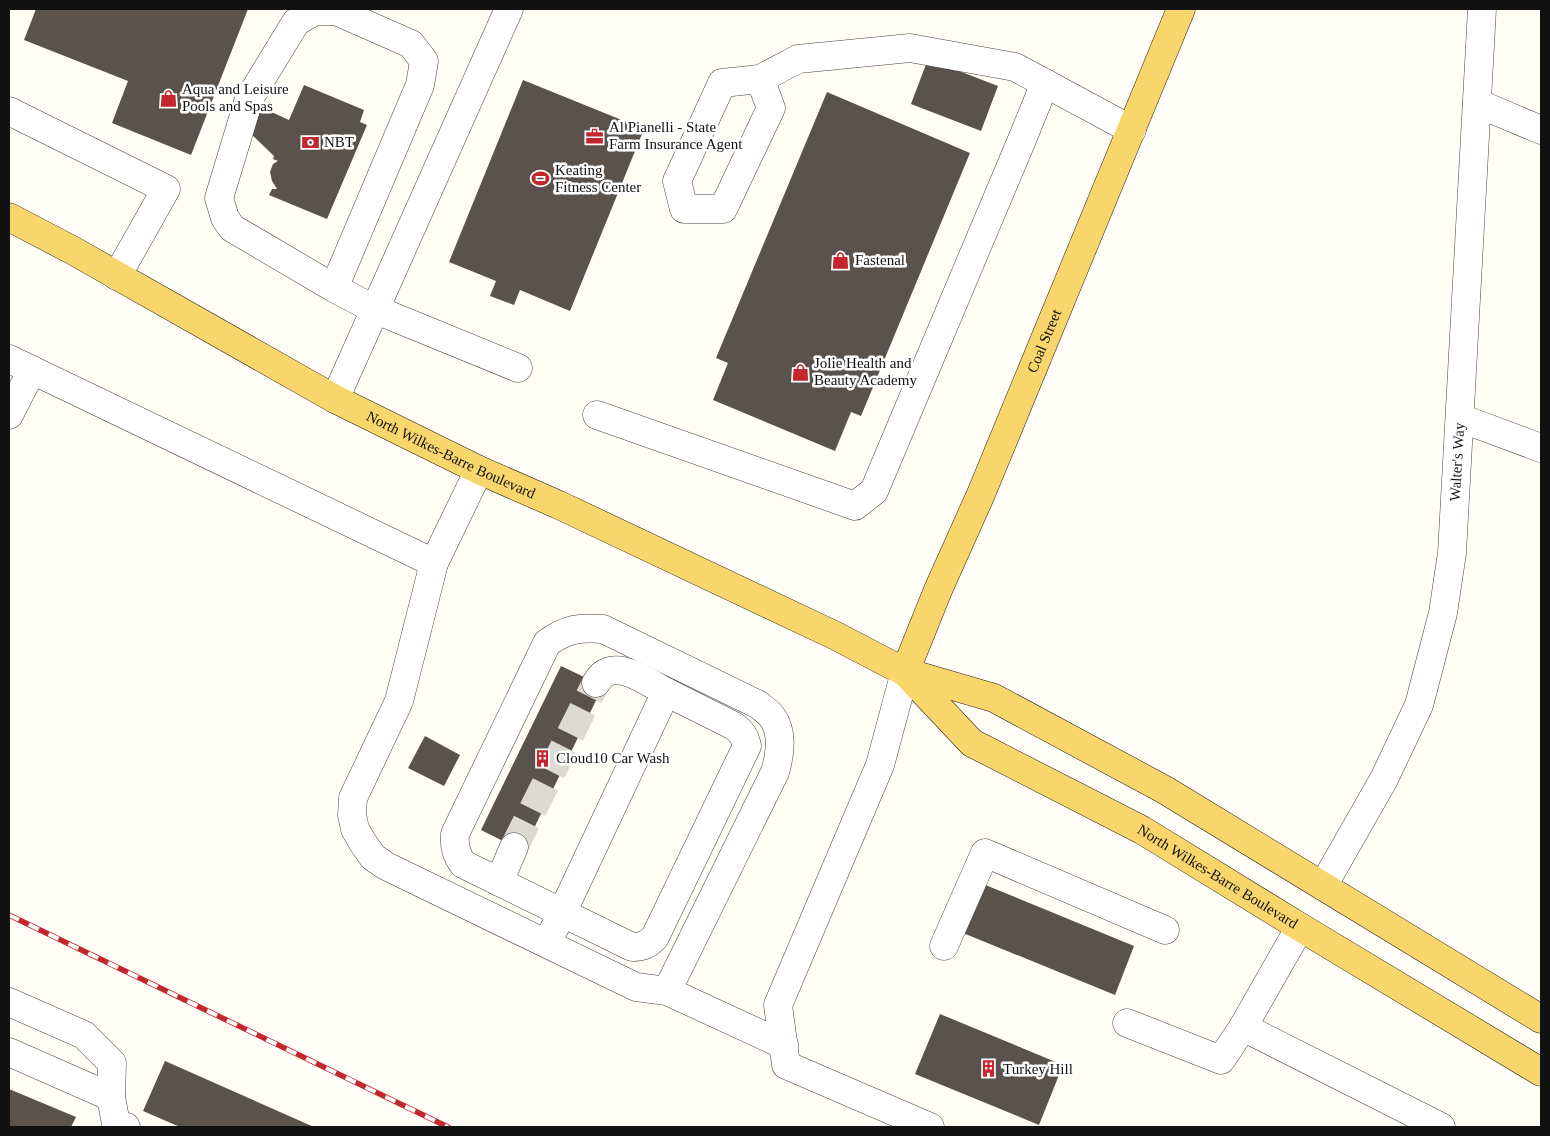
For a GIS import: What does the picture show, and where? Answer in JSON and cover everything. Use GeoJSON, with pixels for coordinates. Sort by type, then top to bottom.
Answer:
{"type":"FeatureCollection","features":[{"type":"Feature","properties":{"kind":"main road","name":"Coal Street"},"geometry":{"type":"LineString","coordinates":[[905,672],[938,590],[981,494],[1181,9]]}},
{"type":"Feature","properties":{"kind":"main road","name":"North Wilkes-Barre Boulevard"},"geometry":{"type":"LineString","coordinates":[[9,217],[72,250],[335,399],[479,470],[568,509],[818,627],[905,672],[994,698],[1165,790],[1541,1019]]}},
{"type":"Feature","properties":{"kind":"main road","name":"North Wilkes-Barre Boulevard"},"geometry":{"type":"LineString","coordinates":[[905,672],[972,743],[1142,830],[1541,1072]]}},
{"type":"Feature","properties":{"kind":"street"},"geometry":{"type":"LineString","coordinates":[[335,399],[510,9]]}},
{"type":"Feature","properties":{"kind":"street","name":"Walter's Way"},"geometry":{"type":"LineString","coordinates":[[1323,886],[1384,779],[1419,705],[1443,613],[1452,553],[1482,9]]}},
{"type":"Feature","properties":{"kind":"street"},"geometry":{"type":"LineString","coordinates":[[334,288],[420,85],[424,61],[411,44],[336,11],[315,11],[296,22],[249,99],[219,198],[225,218],[232,228],[334,288],[374,309],[518,368]]}},
{"type":"Feature","properties":{"kind":"street"},"geometry":{"type":"LineString","coordinates":[[760,78],[771,108],[723,209],[684,209],[677,181],[722,83],[760,78],[798,59],[910,48],[1015,66],[1132,130]]}},
{"type":"Feature","properties":{"kind":"street"},"geometry":{"type":"LineString","coordinates":[[597,415],[855,506],[874,491],[1045,83]]}},
{"type":"Feature","properties":{"kind":"street"},"geometry":{"type":"LineString","coordinates":[[1477,103],[1541,130]]}},
{"type":"Feature","properties":{"kind":"street"},"geometry":{"type":"LineString","coordinates":[[9,111],[166,190],[117,276]]}},
{"type":"Feature","properties":{"kind":"street"},"geometry":{"type":"LineString","coordinates":[[9,415],[20,365],[434,563]]}},
{"type":"Feature","properties":{"kind":"street"},"geometry":{"type":"LineString","coordinates":[[1460,418],[1541,448]]}},
{"type":"Feature","properties":{"kind":"street"},"geometry":{"type":"LineString","coordinates":[[479,470],[434,563],[399,701],[353,798],[352,814],[355,829],[373,857],[386,866],[636,987],[667,991],[784,1045]]}},
{"type":"Feature","properties":{"kind":"street"},"geometry":{"type":"LineString","coordinates":[[596,683],[600,676],[606,672],[614,670],[627,671],[734,726],[745,737],[747,746],[654,937],[649,943],[640,947],[632,947],[498,882],[463,864],[454,846],[455,834],[547,643],[560,634],[587,628],[603,629],[759,705],[771,716],[778,728],[780,756],[775,772],[667,991]]}},
{"type":"Feature","properties":{"kind":"street"},"geometry":{"type":"LineString","coordinates":[[905,672],[880,765],[778,1005],[786,1065],[930,1127]]}},
{"type":"Feature","properties":{"kind":"street"},"geometry":{"type":"LineString","coordinates":[[547,943],[666,692]]}},
{"type":"Feature","properties":{"kind":"street"},"geometry":{"type":"LineString","coordinates":[[498,882],[514,847]]}},
{"type":"Feature","properties":{"kind":"street"},"geometry":{"type":"LineString","coordinates":[[944,946],[985,853],[1165,930]]}},
{"type":"Feature","properties":{"kind":"street"},"geometry":{"type":"LineString","coordinates":[[1127,1023],[1221,1060],[1243,1027],[1300,927]]}},
{"type":"Feature","properties":{"kind":"street"},"geometry":{"type":"LineString","coordinates":[[9,1002],[84,1035],[112,1063],[111,1096],[116,1124],[126,1127]]}},
{"type":"Feature","properties":{"kind":"street"},"geometry":{"type":"LineString","coordinates":[[1243,1027],[1441,1127]]}},
{"type":"Feature","properties":{"kind":"street"},"geometry":{"type":"LineString","coordinates":[[9,1052],[111,1096]]}},
{"type":"Feature","properties":{"kind":"building"},"geometry":{"type":"Polygon","coordinates":[[[36,9],[248,9],[191,155],[112,123],[128,81],[24,40],[36,9]]]}},
{"type":"Feature","properties":{"kind":"building"},"geometry":{"type":"Polygon","coordinates":[[[928,59],[998,86],[981,131],[911,104],[928,59]]]}},
{"type":"Feature","properties":{"kind":"building"},"geometry":{"type":"Polygon","coordinates":[[[523,80],[644,129],[570,311],[520,290],[514,305],[490,296],[496,281],[449,262],[523,80]]]}},
{"type":"Feature","properties":{"kind":"building","name":"NBT"},"geometry":{"type":"Polygon","coordinates":[[[304,85],[364,110],[360,122],[367,125],[327,219],[269,195],[272,189],[277,189],[272,181],[270,172],[273,164],[278,161],[273,159],[274,156],[246,129],[256,105],[289,120],[304,85]]]}},
{"type":"Feature","properties":{"kind":"building"},"geometry":{"type":"Polygon","coordinates":[[[827,92],[970,153],[861,416],[851,412],[835,451],[713,400],[728,363],[716,358],[827,92]]]}},
{"type":"Feature","properties":{"kind":"building","name":"Cloud10 Car Wash"},"geometry":{"type":"Polygon","coordinates":[[[561,666],[603,686],[523,851],[481,830],[561,666]]]}},
{"type":"Feature","properties":{"kind":"building"},"geometry":{"type":"Polygon","coordinates":[[[425,736],[460,755],[444,786],[408,768],[425,736]]]}},
{"type":"Feature","properties":{"kind":"building"},"geometry":{"type":"Polygon","coordinates":[[[983,884],[1134,946],[1115,995],[963,933],[983,884]]]}},
{"type":"Feature","properties":{"kind":"building","name":"Turkey Hill"},"geometry":{"type":"Polygon","coordinates":[[[940,1014],[1063,1065],[1039,1125],[915,1074],[940,1014]]]}},
{"type":"Feature","properties":{"kind":"building"},"geometry":{"type":"Polygon","coordinates":[[[165,1061],[314,1127],[180,1127],[143,1111],[165,1061]]]}},
{"type":"Feature","properties":{"kind":"building"},"geometry":{"type":"Polygon","coordinates":[[[9,1089],[76,1117],[71,1127],[9,1127],[9,1089]]]}},
{"type":"Feature","properties":{"kind":"tunnel"},"geometry":{"type":"LineString","coordinates":[[514,847],[596,683]]}},
{"type":"Feature","properties":{"kind":"railway"},"geometry":{"type":"LineString","coordinates":[[9,915],[448,1127]]}},
{"type":"Feature","properties":{"kind":"place","name":"Aqua and Leisure Pools and Spas"},"geometry":{"type":"Point","coordinates":[168,98]}},
{"type":"Feature","properties":{"kind":"place","name":"Al Pianelli - State Farm Insurance Agent"},"geometry":{"type":"Point","coordinates":[595,136]}},
{"type":"Feature","properties":{"kind":"place","name":"NBT"},"geometry":{"type":"Point","coordinates":[310,142]}},
{"type":"Feature","properties":{"kind":"place","name":"Keating Fitness Center"},"geometry":{"type":"Point","coordinates":[541,179]}},
{"type":"Feature","properties":{"kind":"place","name":"Fastenal"},"geometry":{"type":"Point","coordinates":[841,260]}},
{"type":"Feature","properties":{"kind":"place","name":"Jolie Health and Beauty Academy"},"geometry":{"type":"Point","coordinates":[800,372]}},
{"type":"Feature","properties":{"kind":"place","name":"Cloud10 Car Wash"},"geometry":{"type":"Point","coordinates":[542,758]}},
{"type":"Feature","properties":{"kind":"place","name":"Turkey Hill"},"geometry":{"type":"Point","coordinates":[989,1069]}}]}
